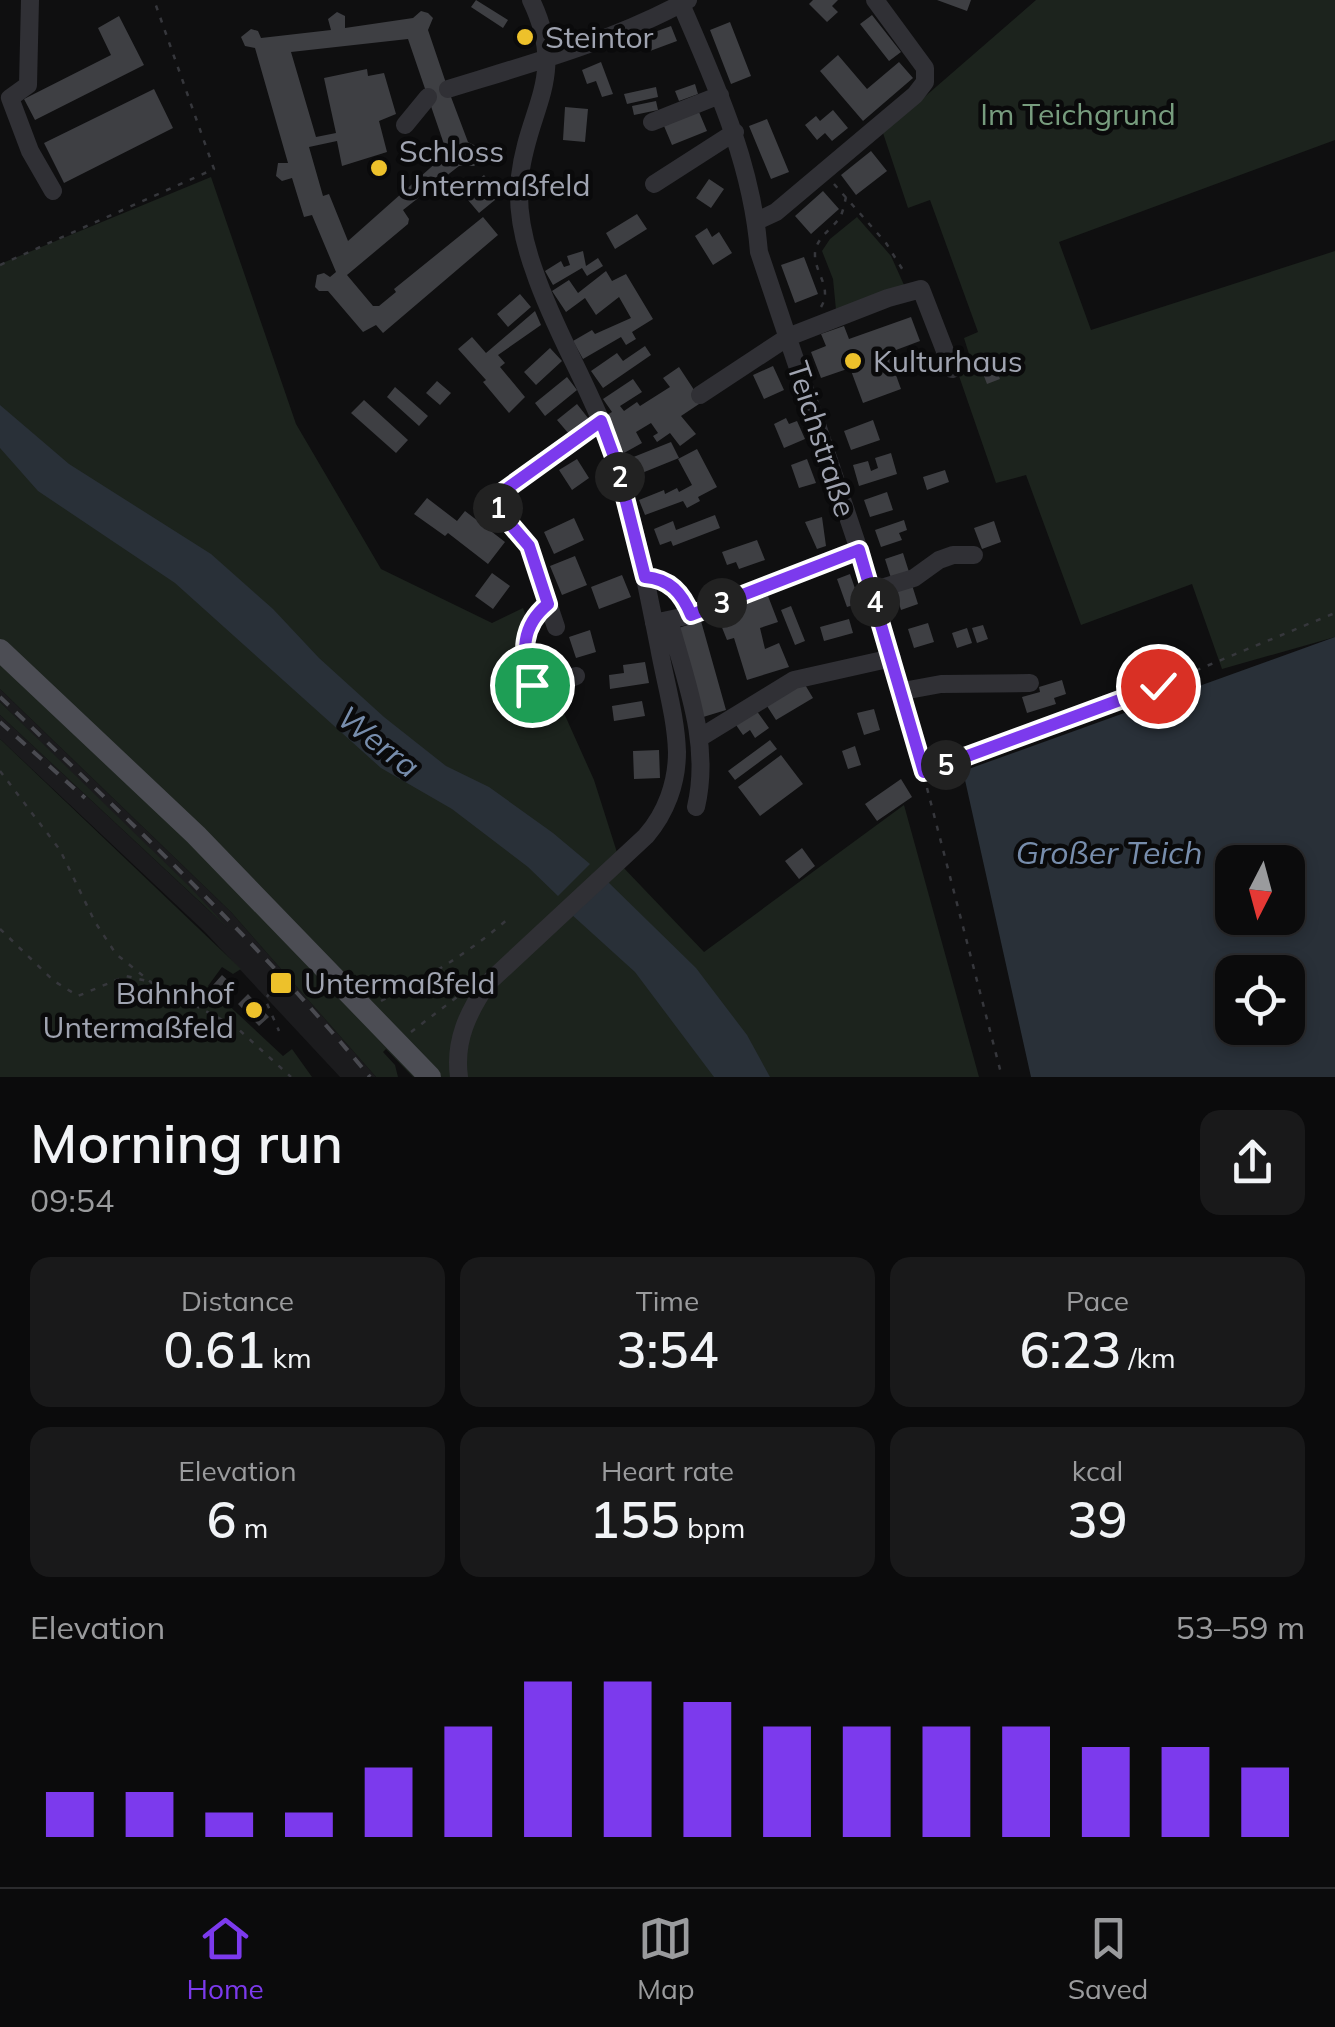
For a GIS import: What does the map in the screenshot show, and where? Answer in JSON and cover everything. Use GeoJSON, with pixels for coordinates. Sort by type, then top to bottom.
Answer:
{"type":"FeatureCollection","features":[{"type":"Feature","properties":{"kind":"main road"},"geometry":{"type":"LineString","coordinates":[[0,650],[196,835],[366,1008],[424,1075]]}},
{"type":"Feature","properties":{"kind":"street"},"geometry":{"type":"LineString","coordinates":[[30,0],[28,85],[10,98],[30,151],[53,191]]}},
{"type":"Feature","properties":{"kind":"street"},"geometry":{"type":"LineString","coordinates":[[531,0],[547,58],[541,105],[523,158],[520,208],[525,241],[546,304],[616,462],[645,577],[700,737],[703,779],[696,808]]}},
{"type":"Feature","properties":{"kind":"street"},"geometry":{"type":"LineString","coordinates":[[757,221],[776,212],[915,95],[925,82],[926,68],[875,0]]}},
{"type":"Feature","properties":{"kind":"street"},"geometry":{"type":"LineString","coordinates":[[448,89],[547,58],[685,2]]}},
{"type":"Feature","properties":{"kind":"street","name":"Teichstraße"},"geometry":{"type":"LineString","coordinates":[[685,2],[736,132],[757,221],[760,252],[872,591],[924,772]]}},
{"type":"Feature","properties":{"kind":"street"},"geometry":{"type":"LineString","coordinates":[[652,122],[720,95]]}},
{"type":"Feature","properties":{"kind":"street"},"geometry":{"type":"LineString","coordinates":[[405,124],[428,97]]}},
{"type":"Feature","properties":{"kind":"street"},"geometry":{"type":"LineString","coordinates":[[654,184],[736,132]]}},
{"type":"Feature","properties":{"kind":"street"},"geometry":{"type":"LineString","coordinates":[[700,396],[788,337],[910,290],[921,289],[952,369]]}},
{"type":"Feature","properties":{"kind":"street"},"geometry":{"type":"LineString","coordinates":[[556,627],[529,546],[500,512],[494,498],[601,421]]}},
{"type":"Feature","properties":{"kind":"street"},"geometry":{"type":"LineString","coordinates":[[662,621],[691,615],[859,550]]}},
{"type":"Feature","properties":{"kind":"street"},"geometry":{"type":"LineString","coordinates":[[872,591],[914,578],[952,555],[974,555]]}},
{"type":"Feature","properties":{"kind":"street"},"geometry":{"type":"LineString","coordinates":[[645,577],[672,586],[685,600],[691,615]]}},
{"type":"Feature","properties":{"kind":"street"},"geometry":{"type":"LineString","coordinates":[[548,604],[528,628],[524,662],[532,685],[544,688],[576,676]]}},
{"type":"Feature","properties":{"kind":"street"},"geometry":{"type":"LineString","coordinates":[[459,1077],[458,1044],[488,982],[659,822],[676,771],[662,621]]}},
{"type":"Feature","properties":{"kind":"street"},"geometry":{"type":"LineString","coordinates":[[700,737],[794,680],[892,658]]}},
{"type":"Feature","properties":{"kind":"street"},"geometry":{"type":"LineString","coordinates":[[903,691],[941,684],[1030,683]]}},
{"type":"Feature","properties":{"kind":"path"},"geometry":{"type":"LineString","coordinates":[[0,264],[214,169],[154,0]]}},
{"type":"Feature","properties":{"kind":"path"},"geometry":{"type":"LineString","coordinates":[[823,172],[904,268],[910,290]]}},
{"type":"Feature","properties":{"kind":"path"},"geometry":{"type":"LineString","coordinates":[[813,313],[826,299],[816,248],[840,218],[846,198]]}},
{"type":"Feature","properties":{"kind":"path"},"geometry":{"type":"LineString","coordinates":[[1002,1077],[924,772],[1158,686],[1335,613]]}},
{"type":"Feature","properties":{"kind":"path"},"geometry":{"type":"LineString","coordinates":[[0,772],[60,850],[95,922],[116,954],[152,983]]}},
{"type":"Feature","properties":{"kind":"path"},"geometry":{"type":"LineString","coordinates":[[366,1008],[434,975],[472,950],[509,918]]}},
{"type":"Feature","properties":{"kind":"path"},"geometry":{"type":"LineString","coordinates":[[0,928],[54,981],[78,996],[126,976],[152,983],[236,1027],[291,1077]]}},
{"type":"Feature","properties":{"kind":"path"},"geometry":{"type":"LineString","coordinates":[[398,1043],[470,988]]}},
{"type":"Feature","properties":{"kind":"path"},"geometry":{"type":"LineString","coordinates":[[270,993],[264,999],[279,1030]]}},
{"type":"Feature","properties":{"kind":"shaded area"},"geometry":{"type":"Polygon","coordinates":[[[0,689],[231,912],[376,1077],[340,1077],[205,932],[0,739],[0,715],[216,917],[0,702],[0,689]]]}},
{"type":"Feature","properties":{"kind":"green space","name":"Im Teichgrund"},"geometry":{"type":"Polygon","coordinates":[[[1036,0],[1335,0],[1335,140],[1059,242],[1091,330],[1335,251],[1335,637],[1222,669],[1192,584],[1081,625],[1026,475],[996,483],[959,376],[974,370],[964,338],[978,332],[930,200],[908,208],[883,133],[1036,0]]]}},
{"type":"Feature","properties":{"kind":"green space"},"geometry":{"type":"Polygon","coordinates":[[[211,177],[296,424],[381,569],[492,623],[523,608],[546,673],[594,780],[621,865],[704,952],[904,805],[979,1077],[413,1077],[386,1049],[383,1052],[395,1065],[398,1077],[376,1077],[231,912],[0,689],[0,264],[211,177]]]}},
{"type":"Feature","properties":{"kind":"green space"},"geometry":{"type":"Polygon","coordinates":[[[857,217],[891,256],[904,285],[836,310],[833,279],[822,251],[830,239],[857,217]]]}},
{"type":"Feature","properties":{"kind":"green space"},"geometry":{"type":"Polygon","coordinates":[[[0,702],[189,886],[229,929],[0,715],[0,702]]]}},
{"type":"Feature","properties":{"kind":"green space"},"geometry":{"type":"Polygon","coordinates":[[[0,739],[241,969],[233,974],[222,967],[208,986],[283,1056],[292,1049],[312,1077],[0,1077],[0,739]]]}},
{"type":"Feature","properties":{"kind":"water","name":"Werra"},"geometry":{"type":"Polygon","coordinates":[[[0,405],[69,464],[211,554],[384,717],[446,766],[489,787],[590,864],[558,896],[528,867],[452,809],[381,768],[175,583],[38,491],[0,448],[0,405]]]}},
{"type":"Feature","properties":{"kind":"water","name":"Großer Teich"},"geometry":{"type":"Polygon","coordinates":[[[1335,637],[1335,1077],[1031,1077],[963,771],[1335,637]]]}},
{"type":"Feature","properties":{"kind":"water"},"geometry":{"type":"Polygon","coordinates":[[[607,881],[696,968],[747,1035],[770,1077],[714,1077],[635,972],[571,914],[607,881]]]}},
{"type":"Feature","properties":{"kind":"building"},"geometry":{"type":"Polygon","coordinates":[[[476,0],[508,20],[503,28],[471,7],[476,0]]]}},
{"type":"Feature","properties":{"kind":"building"},"geometry":{"type":"Polygon","coordinates":[[[813,0],[838,0],[832,6],[838,12],[827,22],[809,4],[813,0]]]}},
{"type":"Feature","properties":{"kind":"building"},"geometry":{"type":"Polygon","coordinates":[[[937,0],[971,0],[967,11],[937,0]]]}},
{"type":"Feature","properties":{"kind":"building"},"geometry":{"type":"Polygon","coordinates":[[[421,11],[433,18],[428,30],[468,142],[480,148],[481,160],[474,166],[459,166],[403,210],[408,224],[347,275],[373,306],[379,306],[396,292],[394,289],[483,217],[498,235],[383,333],[376,325],[363,332],[328,291],[315,287],[317,275],[324,273],[330,277],[336,272],[312,215],[304,217],[292,178],[282,181],[276,176],[278,163],[288,163],[255,48],[245,46],[241,37],[251,29],[258,31],[261,38],[331,30],[328,19],[337,12],[345,16],[345,28],[413,18],[421,11]],[[408,39],[291,52],[316,137],[336,133],[324,78],[367,69],[368,76],[384,73],[396,114],[379,121],[387,152],[342,166],[337,141],[309,147],[323,196],[329,194],[348,241],[447,153],[408,39]]]}},
{"type":"Feature","properties":{"kind":"building"},"geometry":{"type":"Polygon","coordinates":[[[872,15],[901,52],[889,61],[860,24],[872,15]]]}},
{"type":"Feature","properties":{"kind":"building"},"geometry":{"type":"Polygon","coordinates":[[[119,16],[144,65],[35,120],[24,99],[111,55],[98,28],[119,16]]]}},
{"type":"Feature","properties":{"kind":"building"},"geometry":{"type":"Polygon","coordinates":[[[730,22],[751,76],[731,84],[710,30],[730,22]]]}},
{"type":"Feature","properties":{"kind":"building"},"geometry":{"type":"Polygon","coordinates":[[[671,26],[677,41],[650,51],[644,36],[671,26]]]}},
{"type":"Feature","properties":{"kind":"building"},"geometry":{"type":"Polygon","coordinates":[[[838,55],[867,89],[899,62],[913,78],[863,121],[820,71],[838,55]]]}},
{"type":"Feature","properties":{"kind":"building"},"geometry":{"type":"Polygon","coordinates":[[[601,62],[613,94],[602,97],[596,81],[587,84],[582,70],[601,62]]]}},
{"type":"Feature","properties":{"kind":"building"},"geometry":{"type":"Polygon","coordinates":[[[695,84],[698,94],[679,101],[675,91],[695,84]]]}},
{"type":"Feature","properties":{"kind":"building"},"geometry":{"type":"Polygon","coordinates":[[[656,87],[658,97],[627,104],[624,94],[656,87]]]}},
{"type":"Feature","properties":{"kind":"building"},"geometry":{"type":"Polygon","coordinates":[[[154,89],[173,128],[64,183],[44,143],[154,89]]]}},
{"type":"Feature","properties":{"kind":"building"},"geometry":{"type":"Polygon","coordinates":[[[656,101],[658,110],[634,115],[632,106],[656,101]]]}},
{"type":"Feature","properties":{"kind":"building"},"geometry":{"type":"Polygon","coordinates":[[[565,107],[588,109],[585,142],[563,140],[565,107]]]}},
{"type":"Feature","properties":{"kind":"building"},"geometry":{"type":"Polygon","coordinates":[[[833,110],[848,128],[832,141],[825,133],[817,140],[805,125],[816,116],[820,121],[833,110]]]}},
{"type":"Feature","properties":{"kind":"building"},"geometry":{"type":"Polygon","coordinates":[[[699,112],[707,131],[672,145],[664,126],[699,112]]]}},
{"type":"Feature","properties":{"kind":"building"},"geometry":{"type":"Polygon","coordinates":[[[767,119],[789,172],[771,179],[749,126],[767,119]]]}},
{"type":"Feature","properties":{"kind":"building"},"geometry":{"type":"Polygon","coordinates":[[[871,151],[887,171],[856,195],[841,175],[871,151]]]}},
{"type":"Feature","properties":{"kind":"building"},"geometry":{"type":"Polygon","coordinates":[[[484,175],[501,195],[479,213],[462,193],[484,175]]]}},
{"type":"Feature","properties":{"kind":"building"},"geometry":{"type":"Polygon","coordinates":[[[709,179],[724,189],[711,208],[696,198],[709,179]]]}},
{"type":"Feature","properties":{"kind":"building"},"geometry":{"type":"Polygon","coordinates":[[[823,191],[839,209],[811,234],[795,216],[823,191]]]}},
{"type":"Feature","properties":{"kind":"building"},"geometry":{"type":"Polygon","coordinates":[[[637,214],[647,229],[615,249],[606,233],[637,214]]]}},
{"type":"Feature","properties":{"kind":"building"},"geometry":{"type":"Polygon","coordinates":[[[707,228],[712,237],[719,232],[732,253],[713,265],[695,236],[707,228]]]}},
{"type":"Feature","properties":{"kind":"building"},"geometry":{"type":"Polygon","coordinates":[[[583,251],[586,266],[598,258],[603,266],[587,276],[582,268],[553,285],[545,271],[561,261],[564,267],[570,265],[567,256],[583,251]]]}},
{"type":"Feature","properties":{"kind":"building"},"geometry":{"type":"Polygon","coordinates":[[[804,257],[818,294],[795,303],[781,265],[804,257]]]}},
{"type":"Feature","properties":{"kind":"building"},"geometry":{"type":"Polygon","coordinates":[[[606,271],[612,281],[626,274],[653,319],[632,332],[636,339],[626,345],[621,337],[583,359],[573,341],[592,330],[595,334],[631,318],[619,297],[596,315],[585,298],[566,312],[552,291],[569,280],[578,293],[606,271]]]}},
{"type":"Feature","properties":{"kind":"building"},"geometry":{"type":"Polygon","coordinates":[[[520,294],[531,307],[508,327],[497,314],[520,294]]]}},
{"type":"Feature","properties":{"kind":"building"},"geometry":{"type":"Polygon","coordinates":[[[535,311],[541,325],[498,355],[505,363],[500,367],[525,397],[509,413],[458,349],[472,337],[486,353],[535,311]]]}},
{"type":"Feature","properties":{"kind":"building","name":"Kulturhaus"},"geometry":{"type":"Polygon","coordinates":[[[911,317],[920,341],[888,353],[901,389],[863,403],[850,368],[821,378],[811,352],[826,346],[821,334],[844,326],[849,339],[911,317]]]}},
{"type":"Feature","properties":{"kind":"building"},"geometry":{"type":"Polygon","coordinates":[[[645,346],[651,355],[603,388],[591,371],[617,353],[623,361],[645,346]]]}},
{"type":"Feature","properties":{"kind":"building"},"geometry":{"type":"Polygon","coordinates":[[[550,348],[562,361],[536,385],[524,372],[550,348]]]}},
{"type":"Feature","properties":{"kind":"building"},"geometry":{"type":"Polygon","coordinates":[[[773,366],[784,390],[764,399],[753,375],[773,366]]]}},
{"type":"Feature","properties":{"kind":"building"},"geometry":{"type":"Polygon","coordinates":[[[995,366],[1000,379],[987,384],[982,371],[995,366]]]}},
{"type":"Feature","properties":{"kind":"building"},"geometry":{"type":"Polygon","coordinates":[[[679,367],[702,402],[681,416],[696,434],[680,446],[670,433],[657,442],[653,436],[658,433],[651,423],[636,432],[642,443],[624,453],[605,416],[612,412],[603,399],[633,379],[642,392],[620,406],[624,411],[637,402],[640,406],[670,387],[663,378],[679,367]]]}},
{"type":"Feature","properties":{"kind":"building"},"geometry":{"type":"Polygon","coordinates":[[[567,377],[577,390],[545,416],[535,403],[567,377]]]}},
{"type":"Feature","properties":{"kind":"building"},"geometry":{"type":"Polygon","coordinates":[[[437,381],[451,393],[440,405],[426,393],[437,381]]]}},
{"type":"Feature","properties":{"kind":"building"},"geometry":{"type":"Polygon","coordinates":[[[395,387],[428,416],[419,426],[387,397],[395,387]]]}},
{"type":"Feature","properties":{"kind":"building"},"geometry":{"type":"Polygon","coordinates":[[[364,400],[408,440],[396,453],[351,413],[364,400]]]}},
{"type":"Feature","properties":{"kind":"building"},"geometry":{"type":"Polygon","coordinates":[[[577,404],[588,418],[569,434],[557,420],[577,404]]]}},
{"type":"Feature","properties":{"kind":"building"},"geometry":{"type":"Polygon","coordinates":[[[786,418],[789,424],[797,421],[805,439],[784,448],[774,424],[786,418]]]}},
{"type":"Feature","properties":{"kind":"building"},"geometry":{"type":"Polygon","coordinates":[[[873,420],[880,440],[851,450],[844,431],[873,420]]]}},
{"type":"Feature","properties":{"kind":"building"},"geometry":{"type":"Polygon","coordinates":[[[671,442],[679,458],[632,477],[626,460],[671,442]]]}},
{"type":"Feature","properties":{"kind":"building"},"geometry":{"type":"Polygon","coordinates":[[[697,449],[717,487],[687,508],[683,501],[645,515],[639,500],[664,490],[665,494],[677,488],[679,492],[692,485],[678,459],[697,449]]]}},
{"type":"Feature","properties":{"kind":"building"},"geometry":{"type":"Polygon","coordinates":[[[891,453],[897,474],[859,486],[853,465],[868,461],[871,471],[878,468],[875,458],[891,453]]]}},
{"type":"Feature","properties":{"kind":"building"},"geometry":{"type":"Polygon","coordinates":[[[577,459],[589,478],[572,490],[559,470],[577,459]]]}},
{"type":"Feature","properties":{"kind":"building"},"geometry":{"type":"Polygon","coordinates":[[[807,459],[816,483],[799,488],[791,465],[807,459]]]}},
{"type":"Feature","properties":{"kind":"building"},"geometry":{"type":"Polygon","coordinates":[[[945,470],[949,482],[927,490],[923,477],[945,470]]]}},
{"type":"Feature","properties":{"kind":"building"},"geometry":{"type":"Polygon","coordinates":[[[887,492],[893,510],[870,517],[864,500],[887,492]]]}},
{"type":"Feature","properties":{"kind":"building"},"geometry":{"type":"Polygon","coordinates":[[[427,498],[457,521],[465,511],[505,542],[488,564],[448,533],[445,536],[414,514],[427,498]]]}},
{"type":"Feature","properties":{"kind":"building"},"geometry":{"type":"Polygon","coordinates":[[[715,515],[720,528],[673,546],[671,541],[660,545],[654,529],[673,521],[676,530],[715,515]]]}},
{"type":"Feature","properties":{"kind":"building"},"geometry":{"type":"Polygon","coordinates":[[[822,517],[826,546],[817,549],[805,522],[822,517]]]}},
{"type":"Feature","properties":{"kind":"building"},"geometry":{"type":"Polygon","coordinates":[[[574,518],[584,540],[554,554],[544,532],[574,518]]]}},
{"type":"Feature","properties":{"kind":"building"},"geometry":{"type":"Polygon","coordinates":[[[904,520],[907,530],[899,533],[902,540],[881,547],[875,530],[904,520]]]}},
{"type":"Feature","properties":{"kind":"building"},"geometry":{"type":"Polygon","coordinates":[[[994,521],[1001,542],[982,549],[974,528],[994,521]]]}},
{"type":"Feature","properties":{"kind":"building"},"geometry":{"type":"Polygon","coordinates":[[[757,540],[765,560],[739,569],[736,562],[727,565],[722,552],[757,540]]]}},
{"type":"Feature","properties":{"kind":"building"},"geometry":{"type":"Polygon","coordinates":[[[903,553],[909,572],[891,578],[885,559],[903,553]]]}},
{"type":"Feature","properties":{"kind":"building"},"geometry":{"type":"Polygon","coordinates":[[[575,556],[587,585],[562,595],[550,566],[575,556]]]}},
{"type":"Feature","properties":{"kind":"building"},"geometry":{"type":"Polygon","coordinates":[[[492,573],[510,586],[493,609],[475,596],[492,573]]]}},
{"type":"Feature","properties":{"kind":"building"},"geometry":{"type":"Polygon","coordinates":[[[850,574],[860,603],[847,607],[837,579],[850,574]]]}},
{"type":"Feature","properties":{"kind":"building"},"geometry":{"type":"Polygon","coordinates":[[[622,575],[631,597],[599,609],[591,587],[622,575]]]}},
{"type":"Feature","properties":{"kind":"building"},"geometry":{"type":"Polygon","coordinates":[[[912,585],[918,604],[901,610],[895,590],[912,585]]]}},
{"type":"Feature","properties":{"kind":"building"},"geometry":{"type":"Polygon","coordinates":[[[768,596],[778,622],[760,628],[765,649],[779,643],[789,667],[747,680],[734,638],[727,640],[717,615],[768,596]]]}},
{"type":"Feature","properties":{"kind":"building"},"geometry":{"type":"Polygon","coordinates":[[[791,606],[805,641],[795,645],[781,610],[791,606]]]}},
{"type":"Feature","properties":{"kind":"building"},"geometry":{"type":"Polygon","coordinates":[[[849,619],[853,633],[824,641],[820,627],[849,619]]]}},
{"type":"Feature","properties":{"kind":"building"},"geometry":{"type":"Polygon","coordinates":[[[701,621],[726,710],[700,718],[675,629],[701,621]]]}},
{"type":"Feature","properties":{"kind":"building"},"geometry":{"type":"Polygon","coordinates":[[[928,623],[934,642],[914,648],[908,629],[928,623]]]}},
{"type":"Feature","properties":{"kind":"building"},"geometry":{"type":"Polygon","coordinates":[[[983,625],[988,639],[977,643],[972,628],[983,625]]]}},
{"type":"Feature","properties":{"kind":"building"},"geometry":{"type":"Polygon","coordinates":[[[967,628],[972,643],[957,648],[952,633],[967,628]]]}},
{"type":"Feature","properties":{"kind":"building"},"geometry":{"type":"Polygon","coordinates":[[[590,630],[596,652],[576,658],[569,637],[590,630]]]}},
{"type":"Feature","properties":{"kind":"building"},"geometry":{"type":"Polygon","coordinates":[[[645,662],[649,683],[610,689],[609,675],[624,673],[623,665],[645,662]]]}},
{"type":"Feature","properties":{"kind":"building"},"geometry":{"type":"Polygon","coordinates":[[[1062,680],[1066,694],[1054,698],[1056,704],[1027,713],[1022,697],[1062,680]]]}},
{"type":"Feature","properties":{"kind":"building"},"geometry":{"type":"Polygon","coordinates":[[[804,683],[813,698],[776,720],[767,706],[804,683]]]}},
{"type":"Feature","properties":{"kind":"building"},"geometry":{"type":"Polygon","coordinates":[[[642,701],[645,716],[614,721],[612,706],[642,701]]]}},
{"type":"Feature","properties":{"kind":"building"},"geometry":{"type":"Polygon","coordinates":[[[874,709],[880,730],[864,735],[857,713],[874,709]]]}},
{"type":"Feature","properties":{"kind":"building"},"geometry":{"type":"Polygon","coordinates":[[[756,710],[769,728],[755,738],[750,730],[743,735],[736,725],[756,710]]]}},
{"type":"Feature","properties":{"kind":"building"},"geometry":{"type":"Polygon","coordinates":[[[770,740],[777,749],[735,780],[728,771],[770,740]]]}},
{"type":"Feature","properties":{"kind":"building"},"geometry":{"type":"Polygon","coordinates":[[[855,746],[861,765],[848,769],[842,751],[855,746]]]}},
{"type":"Feature","properties":{"kind":"building"},"geometry":{"type":"Polygon","coordinates":[[[659,750],[660,778],[634,779],[633,751],[659,750]]]}},
{"type":"Feature","properties":{"kind":"building"},"geometry":{"type":"Polygon","coordinates":[[[781,755],[803,784],[760,816],[738,787],[781,755]]]}},
{"type":"Feature","properties":{"kind":"building"},"geometry":{"type":"Polygon","coordinates":[[[901,779],[912,797],[877,821],[865,804],[901,779]]]}},
{"type":"Feature","properties":{"kind":"building"},"geometry":{"type":"Polygon","coordinates":[[[802,848],[815,866],[799,879],[785,861],[802,848]]]}},
{"type":"Feature","properties":{"kind":"building"},"geometry":{"type":"Polygon","coordinates":[[[222,975],[233,985],[224,995],[213,985],[222,975]]]}},
{"type":"Feature","properties":{"kind":"building","name":"Bahnhof Untermaßfeld"},"geometry":{"type":"Polygon","coordinates":[[[248,994],[269,1017],[259,1026],[238,1004],[248,994]]]}},
{"type":"Feature","properties":{"kind":"railway"},"geometry":{"type":"LineString","coordinates":[[0,697],[237,929],[370,1077]]}},
{"type":"Feature","properties":{"kind":"railway"},"geometry":{"type":"LineString","coordinates":[[0,722],[85,798]]}},
{"type":"Feature","properties":{"kind":"place","name":"Steintor"},"geometry":{"type":"Point","coordinates":[525,37]}},
{"type":"Feature","properties":{"kind":"place","name":"Schloss Untermaßfeld"},"geometry":{"type":"Point","coordinates":[379,168]}},
{"type":"Feature","properties":{"kind":"place","name":"Kulturhaus"},"geometry":{"type":"Point","coordinates":[853,361]}},
{"type":"Feature","properties":{"kind":"place","name":"Untermaßfeld"},"geometry":{"type":"Point","coordinates":[281,983]}},
{"type":"Feature","properties":{"kind":"place","name":"Bahnhof Untermaßfeld"},"geometry":{"type":"Point","coordinates":[254,1010]}},
{"type":"Feature","properties":{"kind":"route"},"geometry":{"type":"LineString","coordinates":[[532,685],[524,662],[528,628],[548,604],[529,546],[500,512],[494,498],[601,421],[616,462],[645,577],[672,586],[685,600],[691,615],[859,550],[924,772],[1158,686]]}}]}
